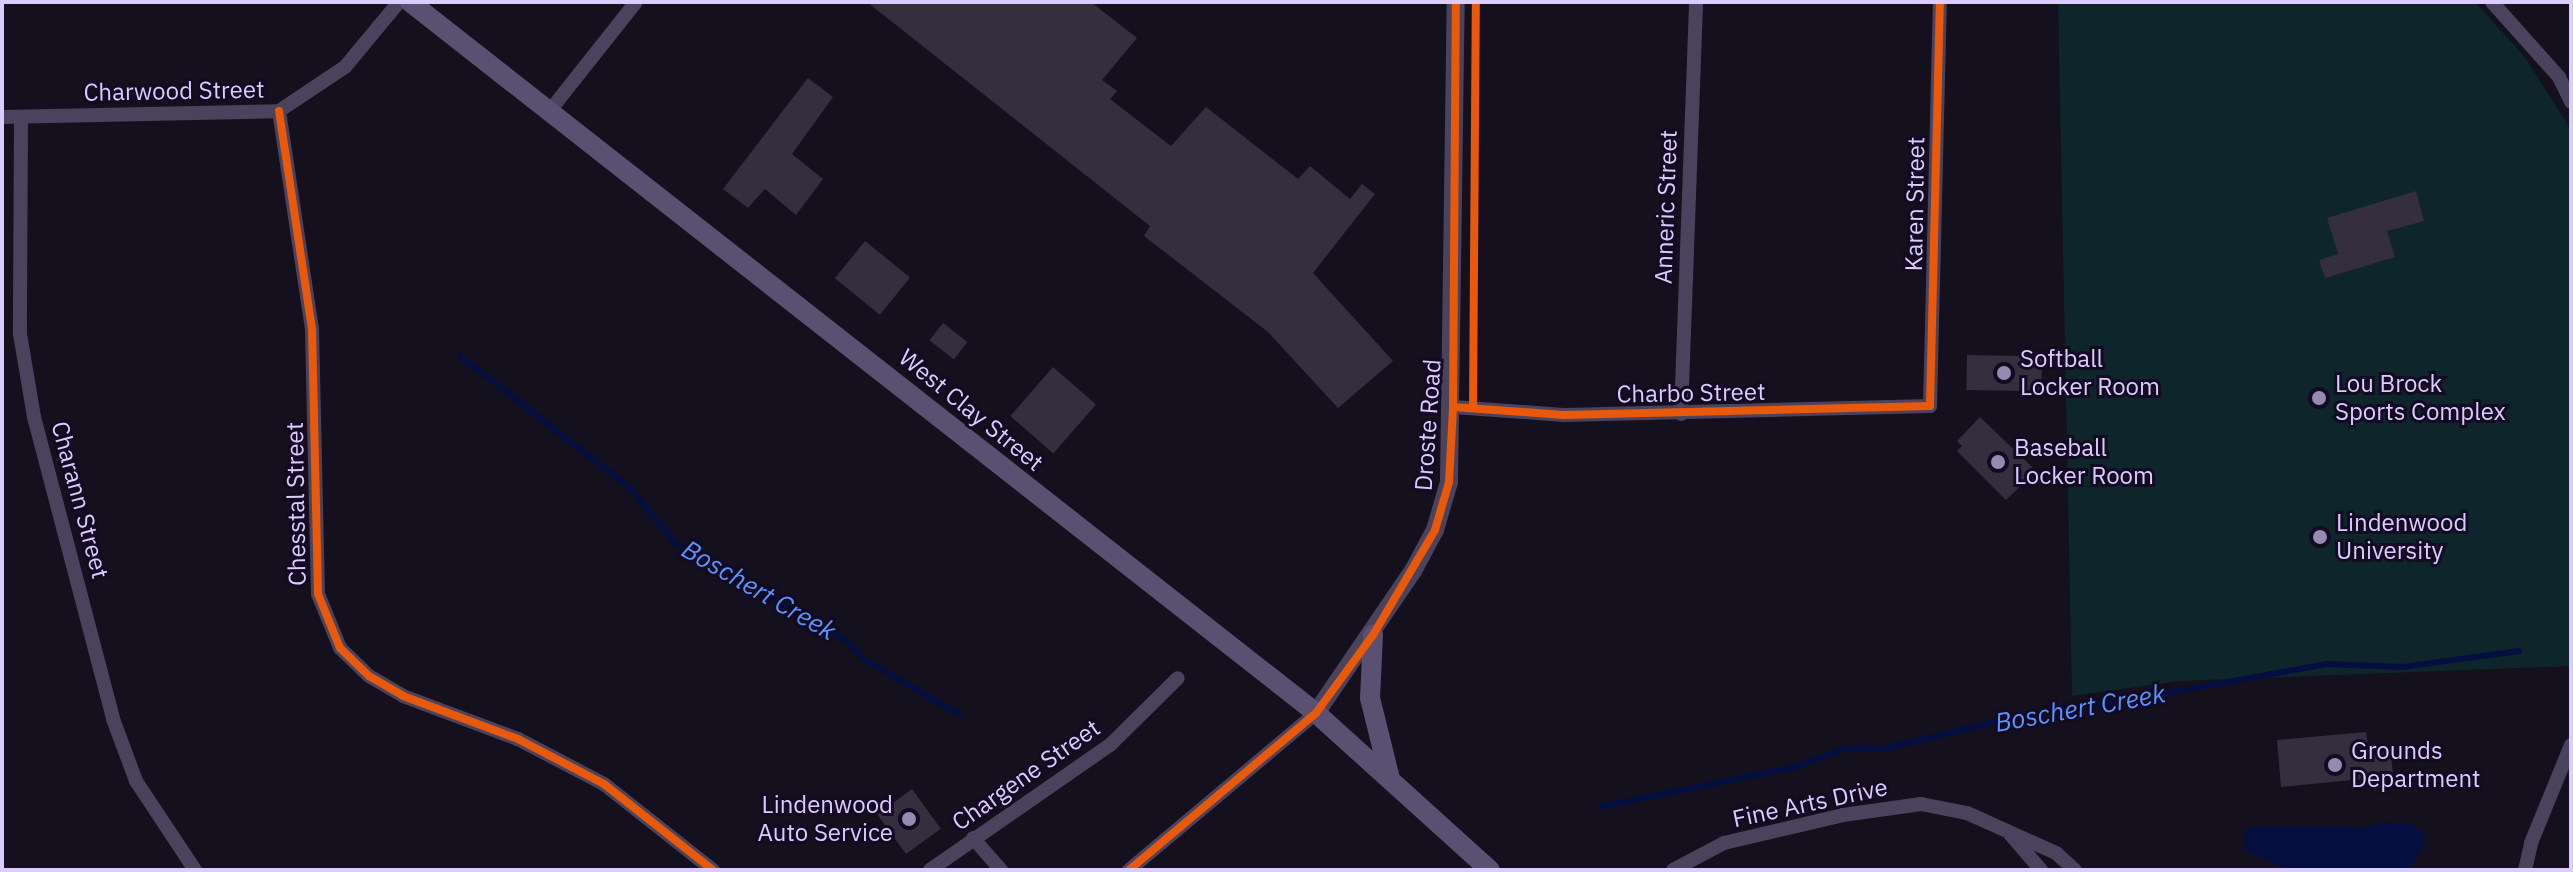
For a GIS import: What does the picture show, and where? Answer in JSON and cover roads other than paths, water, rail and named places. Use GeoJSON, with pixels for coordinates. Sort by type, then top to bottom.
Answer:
{"type":"FeatureCollection","features":[{"type":"Feature","properties":{"kind":"main road","name":"West Clay Street"},"geometry":{"type":"LineString","coordinates":[[410,2],[552,108],[1088,538],[1316,713],[1490,870]]}},
{"type":"Feature","properties":{"kind":"main road"},"geometry":{"type":"LineString","coordinates":[[1373,635],[1370,698],[1390,779]]}},
{"type":"Feature","properties":{"kind":"street","name":"Charwood Street"},"geometry":{"type":"LineString","coordinates":[[2,117],[279,111],[345,67],[399,2]]}},
{"type":"Feature","properties":{"kind":"street"},"geometry":{"type":"LineString","coordinates":[[552,108],[636,2]]}},
{"type":"Feature","properties":{"kind":"street","name":"Droste Road"},"geometry":{"type":"LineString","coordinates":[[1129,870],[1316,713],[1373,635],[1435,530],[1449,482],[1453,407],[1456,2]]}},
{"type":"Feature","properties":{"kind":"street","name":"Anneric Street"},"geometry":{"type":"LineString","coordinates":[[1681,414],[1696,2]]}},
{"type":"Feature","properties":{"kind":"street","name":"Karen Street"},"geometry":{"type":"LineString","coordinates":[[1930,406],[1940,2]]}},
{"type":"Feature","properties":{"kind":"street"},"geometry":{"type":"LineString","coordinates":[[2492,2],[2559,77],[2571,102]]}},
{"type":"Feature","properties":{"kind":"street","name":"Chesstal Street"},"geometry":{"type":"LineString","coordinates":[[279,111],[312,329],[318,594],[340,648],[369,676],[403,696],[518,739],[604,784],[713,870]]}},
{"type":"Feature","properties":{"kind":"street","name":"Charann Street"},"geometry":{"type":"LineString","coordinates":[[21,117],[20,334],[34,417],[122,744],[136,781],[195,870]]}},
{"type":"Feature","properties":{"kind":"street","name":"Charbo Street"},"geometry":{"type":"LineString","coordinates":[[1453,407],[1564,415],[1930,406]]}},
{"type":"Feature","properties":{"kind":"street","name":"Chargene Street"},"geometry":{"type":"LineString","coordinates":[[930,870],[1110,745],[1178,678]]}},
{"type":"Feature","properties":{"kind":"street"},"geometry":{"type":"LineString","coordinates":[[2525,870],[2531,843],[2571,745]]}},
{"type":"Feature","properties":{"kind":"street","name":"Fine Arts Drive"},"geometry":{"type":"LineString","coordinates":[[1673,870],[1724,843],[1843,815],[1921,804],[1967,813],[2056,853],[2075,870]]}},
{"type":"Feature","properties":{"kind":"street","name":"Fine Arts Drive"},"geometry":{"type":"LineString","coordinates":[[2007,831],[2041,870]]}},
{"type":"Feature","properties":{"kind":"street"},"geometry":{"type":"LineString","coordinates":[[973,838],[1001,870]]}},
{"type":"Feature","properties":{"kind":"waterway","name":"Boschert Creek"},"geometry":{"type":"LineString","coordinates":[[460,356],[630,488],[675,543],[846,640],[864,659],[960,715]]}},
{"type":"Feature","properties":{"kind":"waterway","name":"Boschert Creek"},"geometry":{"type":"LineString","coordinates":[[1600,807],[1795,767],[1844,749],[1883,749],[2056,707],[2094,706],[2327,664],[2403,667],[2519,651]]}},
{"type":"Feature","properties":{"kind":"place","name":"Softball Locker Room"},"geometry":{"type":"Point","coordinates":[2004,373]}},
{"type":"Feature","properties":{"kind":"place","name":"Lou Brock Sports Complex"},"geometry":{"type":"Point","coordinates":[2319,398]}},
{"type":"Feature","properties":{"kind":"place","name":"Baseball Locker Room"},"geometry":{"type":"Point","coordinates":[1998,462]}},
{"type":"Feature","properties":{"kind":"place","name":"Lindenwood University"},"geometry":{"type":"Point","coordinates":[2320,537]}},
{"type":"Feature","properties":{"kind":"place","name":"Grounds Department"},"geometry":{"type":"Point","coordinates":[2335,765]}},
{"type":"Feature","properties":{"kind":"place","name":"Lindenwood Auto Service"},"geometry":{"type":"Point","coordinates":[909,819]}}]}
